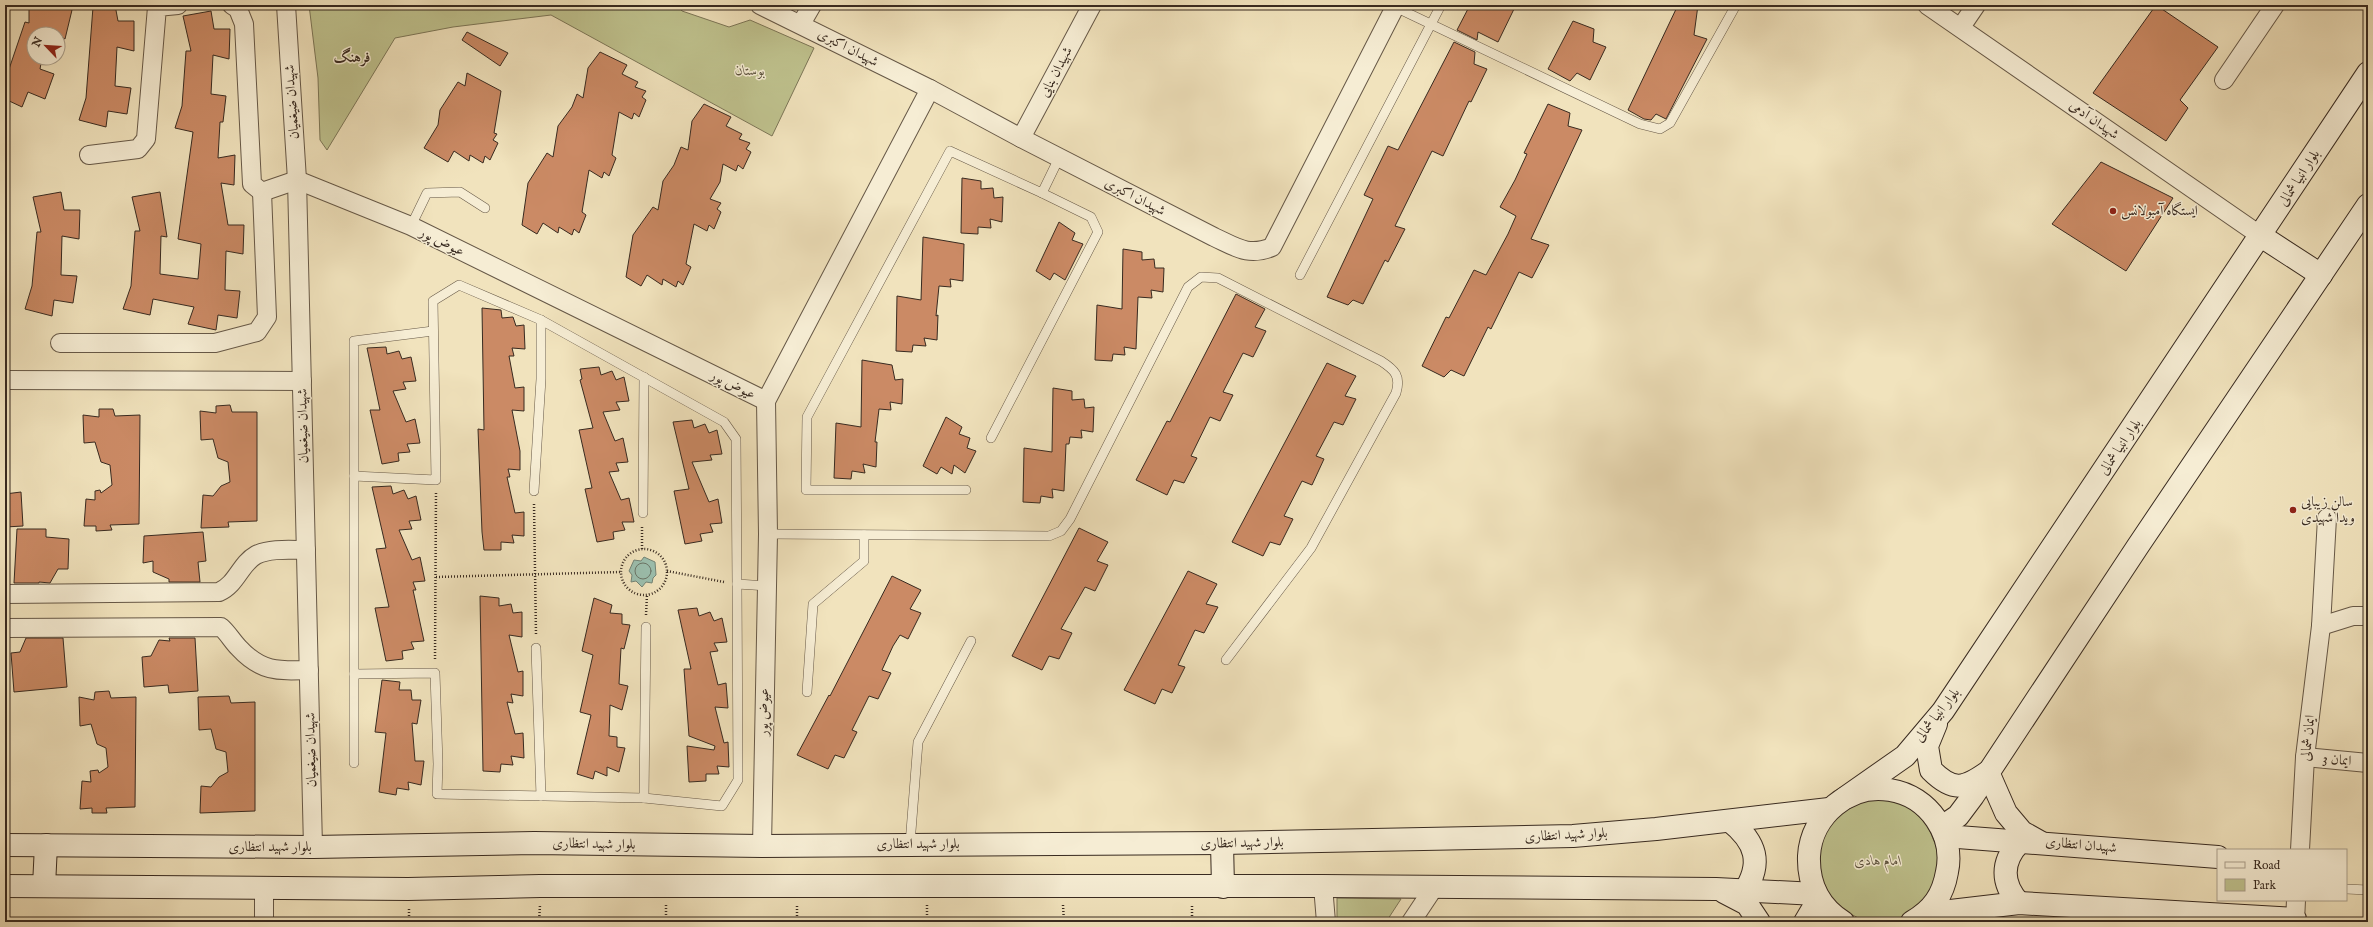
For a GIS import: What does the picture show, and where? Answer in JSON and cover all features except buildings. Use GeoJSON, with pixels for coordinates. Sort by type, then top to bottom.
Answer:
{"type":"FeatureCollection","features":[{"type":"Feature","properties":{"kind":"main road","name":"بلوار انبیا شمالی"},"geometry":{"type":"LineString","coordinates":[[1837,803],[1905,756],[1943,711],[2261,236],[2368,73]]}},
{"type":"Feature","properties":{"kind":"main road"},"geometry":{"type":"LineString","coordinates":[[1919,918],[1944,890],[1950,860],[1943,832],[1958,816],[1988,772],[2133,552],[2368,205]]}},
{"type":"Feature","properties":{"kind":"main road"},"geometry":{"type":"LineString","coordinates":[[2261,236],[2321,276]]}},
{"type":"Feature","properties":{"kind":"main road"},"geometry":{"type":"LineString","coordinates":[[1943,711],[1927,746],[1931,770],[1948,784],[1958,787],[1971,784],[1988,772]]}},
{"type":"Feature","properties":{"kind":"main road"},"geometry":{"type":"LineString","coordinates":[[1988,772],[2006,813],[2030,842],[2011,851],[2005,873],[2006,884],[2019,903]]}},
{"type":"Feature","properties":{"kind":"main road","name":"بلوار شهید انتظاری"},"geometry":{"type":"LineString","coordinates":[[5,845],[313,847],[534,843],[762,846],[1222,843],[1573,836],[1730,821],[1837,803],[1867,790],[1890,790],[1912,797],[1931,811],[1943,832]]}},
{"type":"Feature","properties":{"kind":"main road"},"geometry":{"type":"LineString","coordinates":[[1837,803],[1816,826],[1809,847],[1808,868],[1817,897],[1843,922]]}},
{"type":"Feature","properties":{"kind":"main road"},"geometry":{"type":"LineString","coordinates":[[1730,821],[1749,839],[1755,858],[1754,877],[1744,892]]}},
{"type":"Feature","properties":{"kind":"main road","name":"شهیدان انتظاری"},"geometry":{"type":"LineString","coordinates":[[1943,832],[2030,842],[2217,857]]}},
{"type":"Feature","properties":{"kind":"main road"},"geometry":{"type":"LineString","coordinates":[[1222,843],[1223,887]]}},
{"type":"Feature","properties":{"kind":"main road"},"geometry":{"type":"LineString","coordinates":[[44,886],[46,845]]}},
{"type":"Feature","properties":{"kind":"main road"},"geometry":{"type":"LineString","coordinates":[[5,886],[408,889],[540,886],[1324,886],[1433,889],[1716,889],[1817,897]]}},
{"type":"Feature","properties":{"kind":"main road"},"geometry":{"type":"LineString","coordinates":[[1716,889],[1747,904],[1759,922]]}},
{"type":"Feature","properties":{"kind":"main road"},"geometry":{"type":"LineString","coordinates":[[1805,922],[1817,897]]}},
{"type":"Feature","properties":{"kind":"main road"},"geometry":{"type":"LineString","coordinates":[[1919,918],[1953,916],[2019,903],[2295,914]]}},
{"type":"Feature","properties":{"kind":"street"},"geometry":{"type":"LineString","coordinates":[[89,155],[138,149],[146,139],[156,6],[178,5]]}},
{"type":"Feature","properties":{"kind":"street"},"geometry":{"type":"LineString","coordinates":[[60,343],[215,343],[257,332],[267,317],[262,192],[252,184],[244,24],[238,9],[232,5]]}},
{"type":"Feature","properties":{"kind":"street","name":"شهیدان ضیغمیان"},"geometry":{"type":"LineString","coordinates":[[286,5],[297,180],[313,847]]}},
{"type":"Feature","properties":{"kind":"street","name":"شهیدان اکبری"},"geometry":{"type":"LineString","coordinates":[[760,5],[930,88],[1059,158],[1246,251],[1259,252],[1272,247],[1395,6]]}},
{"type":"Feature","properties":{"kind":"street"},"geometry":{"type":"LineString","coordinates":[[801,24],[812,5]]}},
{"type":"Feature","properties":{"kind":"street","name":"شهیدان بنایی"},"geometry":{"type":"LineString","coordinates":[[1021,138],[1092,5]]}},
{"type":"Feature","properties":{"kind":"street","name":"شهیدان آدمی"},"geometry":{"type":"LineString","coordinates":[[1927,5],[1961,27],[2261,236]]}},
{"type":"Feature","properties":{"kind":"street"},"geometry":{"type":"LineString","coordinates":[[1961,27],[1976,5]]}},
{"type":"Feature","properties":{"kind":"street"},"geometry":{"type":"LineString","coordinates":[[2224,80],[2275,5]]}},
{"type":"Feature","properties":{"kind":"street"},"geometry":{"type":"LineString","coordinates":[[766,402],[930,88]]}},
{"type":"Feature","properties":{"kind":"street"},"geometry":{"type":"LineString","coordinates":[[262,192],[297,180]]}},
{"type":"Feature","properties":{"kind":"street","name":"عیوض پور"},"geometry":{"type":"LineString","coordinates":[[297,180],[411,226],[766,402],[768,534],[762,846]]}},
{"type":"Feature","properties":{"kind":"street"},"geometry":{"type":"LineString","coordinates":[[5,380],[302,381]]}},
{"type":"Feature","properties":{"kind":"street","name":"ایمان شمالی"},"geometry":{"type":"LineString","coordinates":[[2300,849],[2305,757],[2321,626],[2327,518]]}},
{"type":"Feature","properties":{"kind":"street"},"geometry":{"type":"LineString","coordinates":[[5,594],[219,592],[234,582],[243,568],[257,555],[265,552],[306,550]]}},
{"type":"Feature","properties":{"kind":"street"},"geometry":{"type":"LineString","coordinates":[[2321,626],[2353,616],[2368,616]]}},
{"type":"Feature","properties":{"kind":"street"},"geometry":{"type":"LineString","coordinates":[[5,628],[221,627],[244,654],[260,665],[275,671],[309,670]]}},
{"type":"Feature","properties":{"kind":"street","name":"ایمان 3"},"geometry":{"type":"LineString","coordinates":[[2305,757],[2368,763]]}},
{"type":"Feature","properties":{"kind":"street"},"geometry":{"type":"LineString","coordinates":[[1324,886],[1326,922]]}},
{"type":"Feature","properties":{"kind":"street"},"geometry":{"type":"LineString","coordinates":[[264,887],[264,922]]}},
{"type":"Feature","properties":{"kind":"street"},"geometry":{"type":"LineString","coordinates":[[1411,922],[1433,889]]}},
{"type":"Feature","properties":{"kind":"lane"},"geometry":{"type":"LineString","coordinates":[[1300,275],[1441,5]]}},
{"type":"Feature","properties":{"kind":"lane"},"geometry":{"type":"LineString","coordinates":[[1395,6],[1640,124],[1660,128],[1670,123],[1736,5]]}},
{"type":"Feature","properties":{"kind":"lane"},"geometry":{"type":"LineString","coordinates":[[966,490],[806,490],[807,417],[950,151],[1091,217],[1098,232],[991,438]]}},
{"type":"Feature","properties":{"kind":"lane"},"geometry":{"type":"LineString","coordinates":[[1042,194],[1059,158]]}},
{"type":"Feature","properties":{"kind":"lane"},"geometry":{"type":"LineString","coordinates":[[411,226],[427,193],[460,192],[485,208]]}},
{"type":"Feature","properties":{"kind":"lane"},"geometry":{"type":"LineString","coordinates":[[768,534],[1049,536],[1061,531],[1070,519],[1188,287],[1201,278],[1218,278],[1381,362],[1394,370],[1398,378],[1396,393],[1311,548],[1226,660]]}},
{"type":"Feature","properties":{"kind":"lane"},"geometry":{"type":"LineString","coordinates":[[354,476],[436,480],[433,301],[458,285],[541,320],[724,422],[736,439],[738,780],[722,806],[644,798],[437,794],[438,764],[435,673],[354,674]]}},
{"type":"Feature","properties":{"kind":"lane"},"geometry":{"type":"LineString","coordinates":[[534,491],[541,379],[541,320]]}},
{"type":"Feature","properties":{"kind":"lane"},"geometry":{"type":"LineString","coordinates":[[354,763],[354,341],[433,331]]}},
{"type":"Feature","properties":{"kind":"lane"},"geometry":{"type":"LineString","coordinates":[[642,513],[644,377]]}},
{"type":"Feature","properties":{"kind":"lane"},"geometry":{"type":"LineString","coordinates":[[807,692],[813,604],[864,561],[864,535]]}},
{"type":"Feature","properties":{"kind":"lane"},"geometry":{"type":"LineString","coordinates":[[737,584],[767,586]]}},
{"type":"Feature","properties":{"kind":"lane"},"geometry":{"type":"LineString","coordinates":[[644,798],[646,627]]}},
{"type":"Feature","properties":{"kind":"lane"},"geometry":{"type":"LineString","coordinates":[[910,844],[918,742],[970,641]]}},
{"type":"Feature","properties":{"kind":"lane"},"geometry":{"type":"LineString","coordinates":[[536,648],[541,796]]}},
{"type":"Feature","properties":{"kind":"lane"},"geometry":{"type":"LineString","coordinates":[[2347,889],[2368,890]]}},
{"type":"Feature","properties":{"kind":"path"},"geometry":{"type":"LineString","coordinates":[[435,673],[436,480]]}},
{"type":"Feature","properties":{"kind":"path"},"geometry":{"type":"LineString","coordinates":[[534,491],[536,648]]}},
{"type":"Feature","properties":{"kind":"path"},"geometry":{"type":"LineString","coordinates":[[642,513],[642,549]]}},
{"type":"Feature","properties":{"kind":"path"},"geometry":{"type":"LineString","coordinates":[[642,549],[654,551],[664,559],[667,572],[665,582],[657,591],[647,595],[634,593],[624,584],[621,572],[624,561],[631,552],[642,549]]}},
{"type":"Feature","properties":{"kind":"path"},"geometry":{"type":"LineString","coordinates":[[436,576],[621,572]]}},
{"type":"Feature","properties":{"kind":"path"},"geometry":{"type":"LineString","coordinates":[[667,572],[737,584]]}},
{"type":"Feature","properties":{"kind":"path"},"geometry":{"type":"LineString","coordinates":[[646,627],[647,595]]}},
{"type":"Feature","properties":{"kind":"green space","name":"بوستان"},"geometry":{"type":"Polygon","coordinates":[[[309,5],[678,5],[682,11],[729,27],[750,20],[814,48],[772,136],[551,15],[453,27],[395,38],[327,150],[320,140],[318,78],[309,5]]]}},
{"type":"Feature","properties":{"kind":"green space","name":"امام هادی"},"geometry":{"type":"Polygon","coordinates":[[[1890,790],[1927,824],[1938,851],[1935,901],[1910,922],[1866,922],[1843,910],[1828,895],[1809,847],[1829,809],[1890,790]]]}},
{"type":"Feature","properties":{"kind":"green space"},"geometry":{"type":"Polygon","coordinates":[[[1337,898],[1401,899],[1386,922],[1337,922],[1337,898]]]}},
{"type":"Feature","properties":{"kind":"water"},"geometry":{"type":"Polygon","coordinates":[[[644,557],[655,562],[656,575],[653,578],[652,583],[646,582],[642,587],[636,581],[631,582],[632,575],[629,571],[634,560],[641,561],[644,557]]]}},
{"type":"Feature","properties":{"kind":"place","name":"ایستگاه آمبولانس"},"geometry":{"type":"Point","coordinates":[2113,211]}},
{"type":"Feature","properties":{"kind":"place","name":"سالن زیبایی ویدا شهیدی"},"geometry":{"type":"Point","coordinates":[2293,510]}},
{"type":"Feature","properties":{"kind":"district","name":"فرهنگ"},"geometry":{"type":"Point","coordinates":[352,57]}}]}
